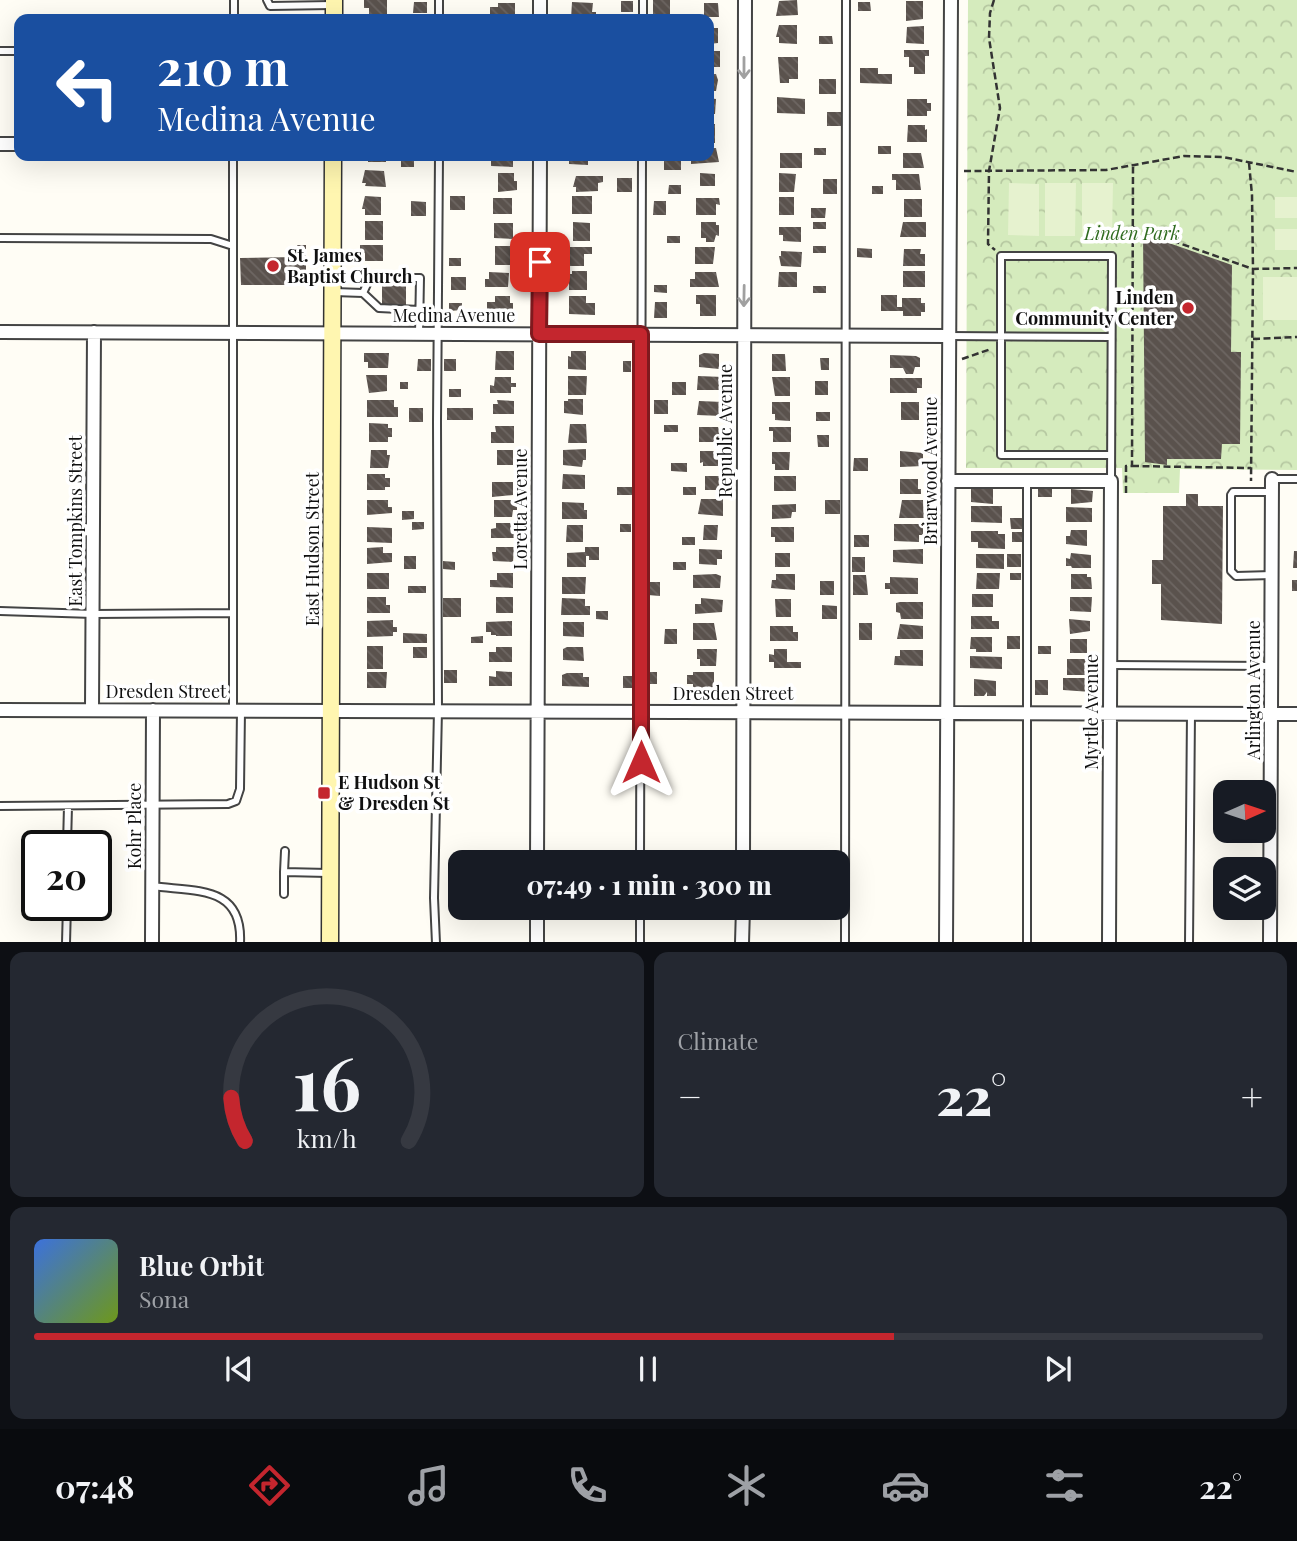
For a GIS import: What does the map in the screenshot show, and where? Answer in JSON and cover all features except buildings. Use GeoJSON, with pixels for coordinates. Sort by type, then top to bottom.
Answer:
{"type":"FeatureCollection","features":[{"type":"Feature","properties":{"kind":"main road","name":"East Hudson Street"},"geometry":{"type":"LineString","coordinates":[[330,942],[333,161]]}},
{"type":"Feature","properties":{"kind":"street","name":"Republic Avenue"},"geometry":{"type":"LineString","coordinates":[[743,850],[745,0]]}},
{"type":"Feature","properties":{"kind":"street","name":"Briarwood Avenue"},"geometry":{"type":"LineString","coordinates":[[946,942],[951,0]]}},
{"type":"Feature","properties":{"kind":"street","name":"Loretta Avenue"},"geometry":{"type":"LineString","coordinates":[[537,850],[540,161]]}},
{"type":"Feature","properties":{"kind":"street","name":"Medina Avenue"},"geometry":{"type":"LineString","coordinates":[[0,332],[949,336]]}},
{"type":"Feature","properties":{"kind":"street","name":"East Tompkins Street"},"geometry":{"type":"LineString","coordinates":[[92,710],[94,332]]}},
{"type":"Feature","properties":{"kind":"street"},"geometry":{"type":"LineString","coordinates":[[948,481],[1111,481]]}},
{"type":"Feature","properties":{"kind":"street","name":"Myrtle Avenue"},"geometry":{"type":"LineString","coordinates":[[1109,942],[1111,481]]}},
{"type":"Feature","properties":{"kind":"street","name":"Arlington Avenue"},"geometry":{"type":"LineString","coordinates":[[1270,942],[1272,485]]}},
{"type":"Feature","properties":{"kind":"street","name":"Dresden Street"},"geometry":{"type":"LineString","coordinates":[[0,710],[1297,714]]}},
{"type":"Feature","properties":{"kind":"street","name":"Kohr Place"},"geometry":{"type":"LineString","coordinates":[[152,942],[153,710]]}},
{"type":"Feature","properties":{"kind":"street"},"geometry":{"type":"LineString","coordinates":[[537,920],[537,942]]}},
{"type":"Feature","properties":{"kind":"street"},"geometry":{"type":"LineString","coordinates":[[742,942],[743,920]]}},
{"type":"Feature","properties":{"kind":"lane"},"geometry":{"type":"LineString","coordinates":[[267,0],[270,6],[334,8]]}},
{"type":"Feature","properties":{"kind":"lane"},"geometry":{"type":"LineString","coordinates":[[845,942],[846,0]]}},
{"type":"Feature","properties":{"kind":"lane"},"geometry":{"type":"LineString","coordinates":[[0,806],[229,804],[236,801],[240,789],[233,613],[233,161]]}},
{"type":"Feature","properties":{"kind":"lane"},"geometry":{"type":"LineString","coordinates":[[436,942],[434,898],[438,710],[439,161]]}},
{"type":"Feature","properties":{"kind":"lane"},"geometry":{"type":"LineString","coordinates":[[640,850],[642,161]]}},
{"type":"Feature","properties":{"kind":"lane"},"geometry":{"type":"LineString","coordinates":[[0,238],[211,239],[233,246]]}},
{"type":"Feature","properties":{"kind":"lane"},"geometry":{"type":"LineString","coordinates":[[1111,455],[1001,455],[1001,256],[1112,256],[1111,481]]}},
{"type":"Feature","properties":{"kind":"lane"},"geometry":{"type":"LineString","coordinates":[[363,293],[369,280],[381,277]]}},
{"type":"Feature","properties":{"kind":"lane"},"geometry":{"type":"LineString","coordinates":[[407,278],[420,278],[419,333]]}},
{"type":"Feature","properties":{"kind":"lane"},"geometry":{"type":"LineString","coordinates":[[333,292],[363,293],[379,308],[419,310]]}},
{"type":"Feature","properties":{"kind":"lane"},"geometry":{"type":"LineString","coordinates":[[949,336],[1111,337]]}},
{"type":"Feature","properties":{"kind":"lane"},"geometry":{"type":"LineString","coordinates":[[1272,575],[1236,576],[1231,571],[1231,495],[1233,492],[1251,492],[1297,479]]}},
{"type":"Feature","properties":{"kind":"lane"},"geometry":{"type":"LineString","coordinates":[[1027,480],[1027,942]]}},
{"type":"Feature","properties":{"kind":"lane"},"geometry":{"type":"LineString","coordinates":[[0,611],[93,614],[233,613]]}},
{"type":"Feature","properties":{"kind":"lane"},"geometry":{"type":"LineString","coordinates":[[1110,665],[1272,666]]}},
{"type":"Feature","properties":{"kind":"lane"},"geometry":{"type":"LineString","coordinates":[[1189,942],[1191,713]]}},
{"type":"Feature","properties":{"kind":"lane"},"geometry":{"type":"LineString","coordinates":[[67,830],[68,806]]}},
{"type":"Feature","properties":{"kind":"lane"},"geometry":{"type":"LineString","coordinates":[[284,894],[285,851]]}},
{"type":"Feature","properties":{"kind":"lane"},"geometry":{"type":"LineString","coordinates":[[284,872],[330,873]]}},
{"type":"Feature","properties":{"kind":"lane"},"geometry":{"type":"LineString","coordinates":[[152,886],[213,895],[228,900],[241,924],[240,942]]}},
{"type":"Feature","properties":{"kind":"lane"},"geometry":{"type":"LineString","coordinates":[[640,920],[640,942]]}},
{"type":"Feature","properties":{"kind":"lane"},"geometry":{"type":"LineString","coordinates":[[66,921],[66,942]]}},
{"type":"Feature","properties":{"kind":"path"},"geometry":{"type":"LineString","coordinates":[[994,0],[990,13],[989,38],[1000,108],[989,171],[988,244],[1001,256]]}},
{"type":"Feature","properties":{"kind":"path"},"geometry":{"type":"LineString","coordinates":[[963,171],[1106,170],[1184,156],[1223,157],[1297,172]]}},
{"type":"Feature","properties":{"kind":"path"},"geometry":{"type":"LineString","coordinates":[[1249,163],[1253,269],[1251,492]]}},
{"type":"Feature","properties":{"kind":"path"},"geometry":{"type":"LineString","coordinates":[[1132,466],[1133,166]]}},
{"type":"Feature","properties":{"kind":"path"},"geometry":{"type":"LineString","coordinates":[[1133,227],[1253,269],[1297,268]]}},
{"type":"Feature","properties":{"kind":"path"},"geometry":{"type":"LineString","coordinates":[[1253,339],[1297,337]]}},
{"type":"Feature","properties":{"kind":"path"},"geometry":{"type":"LineString","coordinates":[[961,359],[987,349],[1001,349]]}},
{"type":"Feature","properties":{"kind":"path"},"geometry":{"type":"LineString","coordinates":[[1126,493],[1126,466],[1251,468]]}},
{"type":"Feature","properties":{"kind":"green space","name":"Linden Park"},"geometry":{"type":"Polygon","coordinates":[[[968,0],[1297,0],[1297,470],[1180,469],[1179,493],[1123,493],[1122,468],[966,468],[968,0]]]}},
{"type":"Feature","properties":{"kind":"green space"},"geometry":{"type":"Polygon","coordinates":[[[1009,183],[1039,184],[1039,236],[1008,235],[1009,183]]]}},
{"type":"Feature","properties":{"kind":"green space"},"geometry":{"type":"Polygon","coordinates":[[[1045,183],[1076,183],[1075,236],[1045,236],[1045,183]]]}},
{"type":"Feature","properties":{"kind":"green space"},"geometry":{"type":"Polygon","coordinates":[[[1082,183],[1113,183],[1112,236],[1082,235],[1082,183]]]}},
{"type":"Feature","properties":{"kind":"green space"},"geometry":{"type":"Polygon","coordinates":[[[1275,197],[1297,197],[1297,218],[1275,218],[1275,197]]]}},
{"type":"Feature","properties":{"kind":"green space"},"geometry":{"type":"Polygon","coordinates":[[[1275,229],[1297,229],[1297,250],[1275,250],[1275,229]]]}},
{"type":"Feature","properties":{"kind":"green space"},"geometry":{"type":"Polygon","coordinates":[[[1263,277],[1297,277],[1297,320],[1263,320],[1263,277]]]}},
{"type":"Feature","properties":{"kind":"place","name":"St. James Baptist Church"},"geometry":{"type":"Point","coordinates":[273,266]}},
{"type":"Feature","properties":{"kind":"place","name":"Linden Community Center"},"geometry":{"type":"Point","coordinates":[1188,308]}},
{"type":"Feature","properties":{"kind":"place","name":"E Hudson St & Dresden St"},"geometry":{"type":"Point","coordinates":[324,793]}},
{"type":"Feature","properties":{"kind":"route"},"geometry":{"type":"LineString","coordinates":[[540,262],[539,334],[641,334],[641,762]]}}]}
